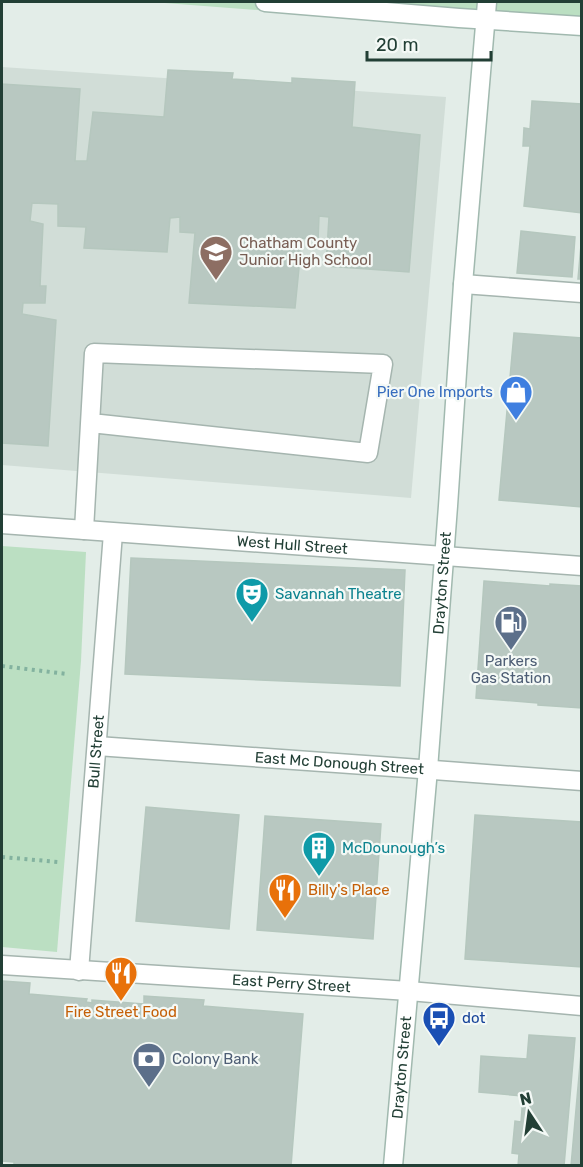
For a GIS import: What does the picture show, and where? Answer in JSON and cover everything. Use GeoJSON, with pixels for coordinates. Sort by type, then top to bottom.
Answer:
{"type":"FeatureCollection","features":[{"type":"Feature","properties":{"kind":"street"},"geometry":{"type":"LineString","coordinates":[[265,2],[486,11],[582,26]]}},
{"type":"Feature","properties":{"kind":"street","name":"Drayton Street"},"geometry":{"type":"LineString","coordinates":[[393,1166],[428,769],[463,284],[486,11]]}},
{"type":"Feature","properties":{"kind":"street"},"geometry":{"type":"LineString","coordinates":[[463,284],[582,293]]}},
{"type":"Feature","properties":{"kind":"street"},"geometry":{"type":"LineString","coordinates":[[84,530],[94,354],[383,364],[368,453],[91,423]]}},
{"type":"Feature","properties":{"kind":"street","name":"West Hull Street"},"geometry":{"type":"LineString","coordinates":[[2,524],[582,566]]}},
{"type":"Feature","properties":{"kind":"street","name":"Bull Street"},"geometry":{"type":"LineString","coordinates":[[80,971],[113,533]]}},
{"type":"Feature","properties":{"kind":"street","name":"East Mc Donough Street"},"geometry":{"type":"LineString","coordinates":[[97,746],[582,781]]}},
{"type":"Feature","properties":{"kind":"street","name":"East Perry Street"},"geometry":{"type":"LineString","coordinates":[[2,965],[409,991],[582,1006]]}},
{"type":"Feature","properties":{"kind":"path"},"geometry":{"type":"LineString","coordinates":[[2,666],[67,674]]}},
{"type":"Feature","properties":{"kind":"path"},"geometry":{"type":"LineString","coordinates":[[2,857],[63,862]]}},
{"type":"Feature","properties":{"kind":"shaded area","name":"Chatham County Junior High School"},"geometry":{"type":"Polygon","coordinates":[[[2,67],[446,97],[411,498],[2,465],[2,67]]]}},
{"type":"Feature","properties":{"kind":"green space"},"geometry":{"type":"Polygon","coordinates":[[[152,2],[581,2],[581,35],[152,2]]]}},
{"type":"Feature","properties":{"kind":"green space"},"geometry":{"type":"Polygon","coordinates":[[[2,546],[86,552],[81,661],[57,952],[2,947],[2,546]]]}},
{"type":"Feature","properties":{"kind":"building"},"geometry":{"type":"Polygon","coordinates":[[[168,70],[233,73],[232,79],[292,83],[292,78],[355,82],[352,127],[420,135],[409,272],[326,266],[329,217],[319,216],[318,241],[302,238],[295,308],[189,303],[195,233],[180,232],[180,217],[170,218],[167,252],[84,248],[86,227],[58,226],[58,204],[32,203],[30,221],[43,224],[40,286],[46,286],[45,303],[23,303],[22,314],[56,320],[48,446],[2,443],[2,84],[80,89],[75,161],[87,161],[93,112],[164,117],[168,70]]]}},
{"type":"Feature","properties":{"kind":"building"},"geometry":{"type":"Polygon","coordinates":[[[532,101],[582,104],[582,213],[524,206],[530,146],[523,146],[524,128],[530,129],[532,101]]]}},
{"type":"Feature","properties":{"kind":"building"},"geometry":{"type":"Polygon","coordinates":[[[521,231],[575,237],[572,277],[517,273],[521,231]]]}},
{"type":"Feature","properties":{"kind":"building"},"geometry":{"type":"Polygon","coordinates":[[[581,245],[582,279],[578,279],[581,245]]]}},
{"type":"Feature","properties":{"kind":"building"},"geometry":{"type":"Polygon","coordinates":[[[514,333],[582,338],[582,507],[499,500],[514,333]]]}},
{"type":"Feature","properties":{"kind":"building"},"geometry":{"type":"Polygon","coordinates":[[[131,558],[405,570],[400,686],[125,674],[131,558]]]}},
{"type":"Feature","properties":{"kind":"building"},"geometry":{"type":"Polygon","coordinates":[[[484,581],[582,586],[582,708],[476,698],[484,581]]]}},
{"type":"Feature","properties":{"kind":"building"},"geometry":{"type":"Polygon","coordinates":[[[146,807],[239,815],[229,929],[136,921],[146,807]]]}},
{"type":"Feature","properties":{"kind":"building"},"geometry":{"type":"Polygon","coordinates":[[[475,815],[582,822],[582,967],[465,959],[475,815]]]}},
{"type":"Feature","properties":{"kind":"building","name":"McDounough’s"},"geometry":{"type":"Polygon","coordinates":[[[265,816],[381,824],[373,939],[257,930],[265,816]]]}},
{"type":"Feature","properties":{"kind":"building","name":"Colony Bank"},"geometry":{"type":"Polygon","coordinates":[[[2,981],[30,983],[29,994],[87,999],[86,1002],[92,1003],[92,1000],[144,1004],[144,996],[204,1000],[203,1006],[303,1014],[291,1166],[14,1166],[14,1162],[2,1161],[2,981]]]}},
{"type":"Feature","properties":{"kind":"building"},"geometry":{"type":"Polygon","coordinates":[[[529,1035],[575,1038],[564,1166],[518,1166],[519,1154],[512,1153],[515,1121],[521,1122],[523,1096],[479,1092],[481,1056],[527,1059],[529,1035]]]}},
{"type":"Feature","properties":{"kind":"building"},"geometry":{"type":"Polygon","coordinates":[[[582,1042],[582,1166],[571,1166],[582,1042]]]}},
{"type":"Feature","properties":{"kind":"place","name":"Chatham County Junior High School"},"geometry":{"type":"Point","coordinates":[216,281]}},
{"type":"Feature","properties":{"kind":"place","name":"Pier One Imports"},"geometry":{"type":"Point","coordinates":[516,421]}},
{"type":"Feature","properties":{"kind":"place","name":"Savannah Theatre"},"geometry":{"type":"Point","coordinates":[252,623]}},
{"type":"Feature","properties":{"kind":"place","name":"Parkers Gas Station"},"geometry":{"type":"Point","coordinates":[511,651]}},
{"type":"Feature","properties":{"kind":"place","name":"McDounough’s"},"geometry":{"type":"Point","coordinates":[319,877]}},
{"type":"Feature","properties":{"kind":"place","name":"Billy's Place"},"geometry":{"type":"Point","coordinates":[285,919]}},
{"type":"Feature","properties":{"kind":"place","name":"Fire Street Food"},"geometry":{"type":"Point","coordinates":[121,1002]}},
{"type":"Feature","properties":{"kind":"place","name":"dot"},"geometry":{"type":"Point","coordinates":[439,1047]}},
{"type":"Feature","properties":{"kind":"place","name":"Colony Bank"},"geometry":{"type":"Point","coordinates":[149,1088]}}]}
